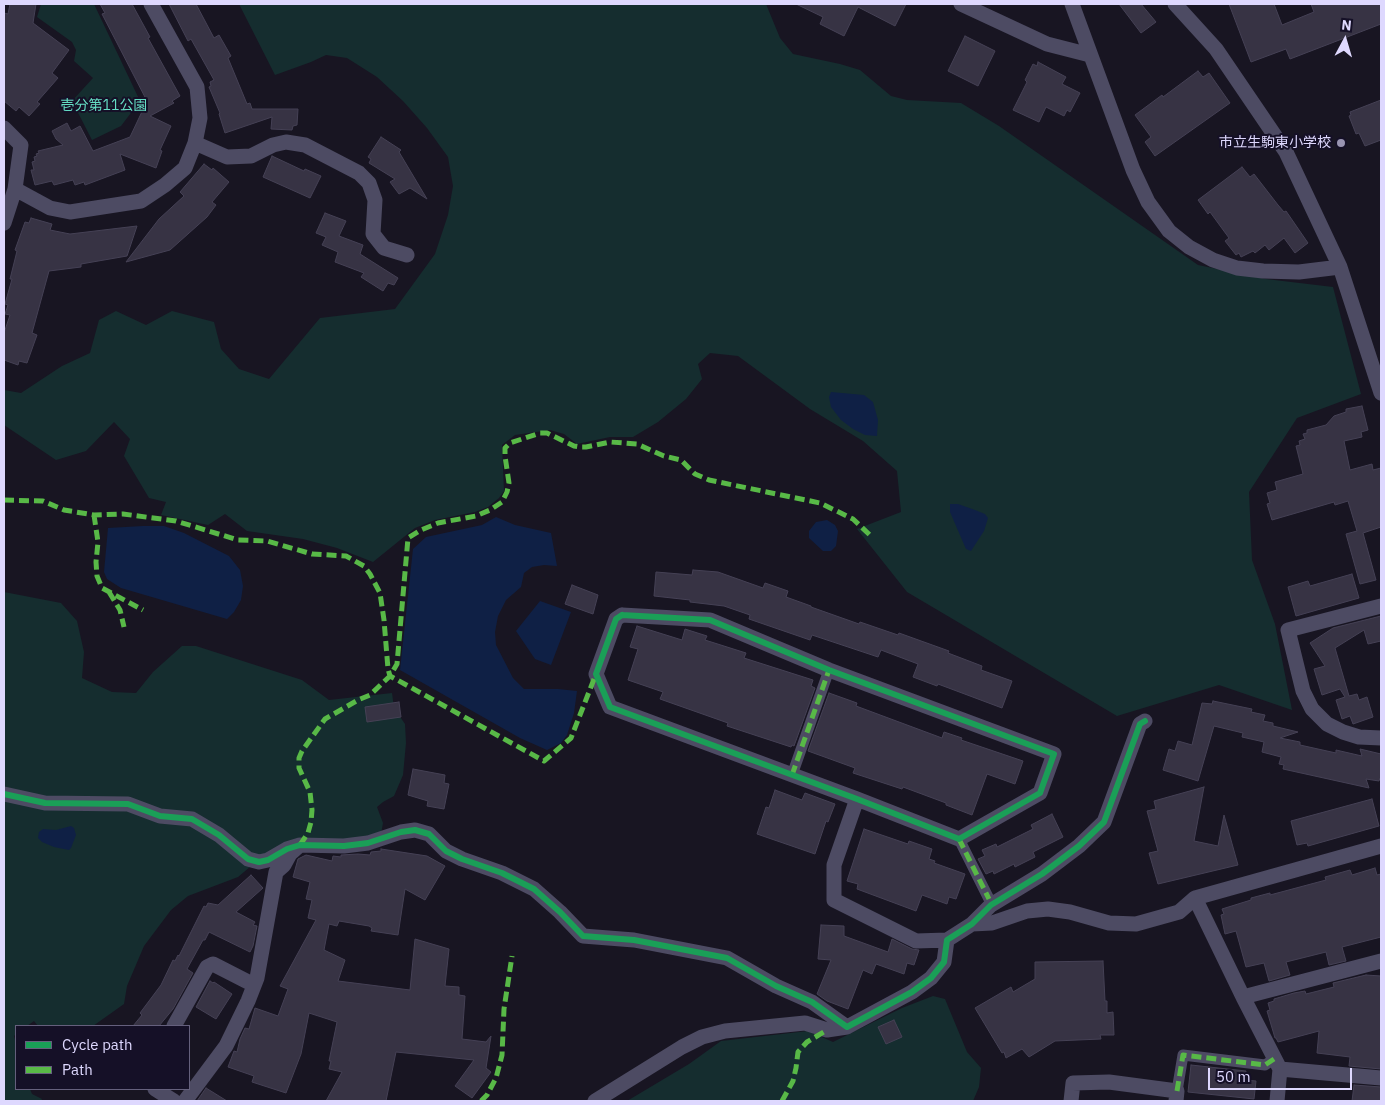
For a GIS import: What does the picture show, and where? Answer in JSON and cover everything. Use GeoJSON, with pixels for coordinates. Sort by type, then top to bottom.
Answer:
{"type":"FeatureCollection","features":[{"type":"Feature","properties":{"kind":"street"},"geometry":{"type":"LineString","coordinates":[[15,188],[50,208],[70,212],[141,201],[165,185],[185,168],[195,144],[200,118],[197,87],[151,4]]}},
{"type":"Feature","properties":{"kind":"street"},"geometry":{"type":"LineString","coordinates":[[961,4],[1047,44],[1090,55]]}},
{"type":"Feature","properties":{"kind":"street"},"geometry":{"type":"LineString","coordinates":[[1072,4],[1133,170],[1148,202],[1169,231],[1189,247],[1213,260],[1237,268],[1299,272],[1340,267]]}},
{"type":"Feature","properties":{"kind":"street"},"geometry":{"type":"LineString","coordinates":[[1175,4],[1216,49],[1286,152],[1340,267],[1381,393]]}},
{"type":"Feature","properties":{"kind":"street"},"geometry":{"type":"LineString","coordinates":[[4,128],[21,145],[15,188],[4,223]]}},
{"type":"Feature","properties":{"kind":"street"},"geometry":{"type":"LineString","coordinates":[[195,144],[227,157],[251,156],[273,144],[286,142],[306,145],[359,173],[369,183],[376,200],[373,234],[384,248],[408,254]]}},
{"type":"Feature","properties":{"kind":"street"},"geometry":{"type":"LineString","coordinates":[[1381,606],[1288,630],[1303,691],[1312,709],[1327,724],[1343,732],[1359,737],[1381,738]]}},
{"type":"Feature","properties":{"kind":"street"},"geometry":{"type":"LineString","coordinates":[[959,839],[1040,793],[1054,754],[829,670],[710,620],[622,615],[616,619],[596,674],[610,707],[959,839],[988,899]]}},
{"type":"Feature","properties":{"kind":"street"},"geometry":{"type":"LineString","coordinates":[[792,775],[829,670]]}},
{"type":"Feature","properties":{"kind":"street"},"geometry":{"type":"LineString","coordinates":[[857,799],[834,865],[834,900],[916,941],[947,940],[972,924],[991,905],[1042,874],[1079,846],[1104,822],[1140,724],[1145,721]]}},
{"type":"Feature","properties":{"kind":"street"},"geometry":{"type":"LineString","coordinates":[[4,794],[46,803],[128,804],[160,816],[192,819],[219,835],[248,859],[259,862],[268,860],[286,849],[300,845],[344,846],[368,843],[401,832],[415,830],[429,834],[446,851],[502,873],[534,890],[560,912],[583,936],[634,940],[727,958],[776,986],[812,1002],[847,1027]]}},
{"type":"Feature","properties":{"kind":"street"},"geometry":{"type":"LineString","coordinates":[[184,1101],[226,1046],[248,1001],[257,978],[276,872],[300,845]]}},
{"type":"Feature","properties":{"kind":"street"},"geometry":{"type":"LineString","coordinates":[[972,924],[992,923],[1027,911],[1048,909],[1070,912],[1109,923],[1136,924],[1179,912],[1195,898],[1381,846]]}},
{"type":"Feature","properties":{"kind":"street"},"geometry":{"type":"LineString","coordinates":[[1195,898],[1277,1064],[1277,1101]]}},
{"type":"Feature","properties":{"kind":"street"},"geometry":{"type":"LineString","coordinates":[[595,1101],[682,1047],[702,1038],[735,1030],[805,1022],[826,1030],[847,1027],[912,992],[931,978],[944,962],[947,940]]}},
{"type":"Feature","properties":{"kind":"street"},"geometry":{"type":"LineString","coordinates":[[1243,998],[1381,961]]}},
{"type":"Feature","properties":{"kind":"street"},"geometry":{"type":"LineString","coordinates":[[175,1025],[207,967],[213,964],[254,985]]}},
{"type":"Feature","properties":{"kind":"street"},"geometry":{"type":"LineString","coordinates":[[1071,1101],[1073,1083],[1109,1082],[1176,1096],[1183,1054],[1381,1078]]}},
{"type":"Feature","properties":{"kind":"street"},"geometry":{"type":"LineString","coordinates":[[157,1090],[174,1101]]}},
{"type":"Feature","properties":{"kind":"green space","name":"壱分第11公園"},"geometry":{"type":"Polygon","coordinates":[[[41,4],[94,4],[140,101],[121,126],[92,140],[72,101],[93,78],[74,61],[76,50],[72,42],[37,17],[41,4]]]}},
{"type":"Feature","properties":{"kind":"green space"},"geometry":{"type":"Polygon","coordinates":[[[239,4],[766,4],[780,38],[793,54],[860,70],[891,96],[907,100],[961,103],[999,126],[1198,265],[1266,279],[1333,287],[1361,394],[1297,418],[1249,492],[1252,560],[1275,624],[1292,710],[1219,685],[1117,716],[907,592],[857,529],[901,512],[897,471],[863,441],[810,409],[738,356],[710,353],[698,364],[702,379],[686,399],[658,422],[633,437],[610,437],[577,444],[564,434],[550,430],[515,435],[502,445],[504,491],[499,498],[488,507],[475,512],[435,520],[415,528],[373,562],[337,548],[303,539],[247,531],[225,514],[208,525],[161,515],[166,502],[149,498],[124,456],[130,439],[114,422],[86,451],[56,460],[4,425],[4,390],[21,393],[62,366],[90,353],[99,320],[116,311],[146,325],[172,311],[214,322],[221,349],[239,369],[269,379],[320,318],[395,309],[435,254],[448,215],[453,186],[448,157],[427,128],[403,101],[377,77],[347,58],[326,55],[275,75],[239,4]]]}},
{"type":"Feature","properties":{"kind":"green space"},"geometry":{"type":"Polygon","coordinates":[[[4,592],[61,603],[77,621],[84,652],[82,678],[112,692],[136,693],[153,672],[182,646],[196,646],[302,680],[329,700],[392,693],[394,708],[405,724],[406,743],[403,775],[394,796],[377,807],[383,823],[381,834],[263,856],[238,877],[188,896],[171,910],[144,946],[127,986],[124,1004],[94,1025],[37,1025],[34,1021],[28,1025],[15,1025],[15,1090],[30,1090],[32,1094],[42,1099],[41,1101],[4,1101],[4,592]]]}},
{"type":"Feature","properties":{"kind":"green space"},"geometry":{"type":"Polygon","coordinates":[[[933,996],[945,999],[967,1052],[981,1068],[979,1087],[973,1101],[627,1101],[689,1064],[721,1041],[808,1031],[833,1042],[902,1008],[933,996]]]}},
{"type":"Feature","properties":{"kind":"water"},"geometry":{"type":"Polygon","coordinates":[[[831,392],[864,395],[873,402],[878,420],[877,436],[865,435],[841,420],[831,407],[829,397],[831,392]]]}},
{"type":"Feature","properties":{"kind":"water"},"geometry":{"type":"Polygon","coordinates":[[[950,504],[958,504],[975,510],[985,514],[988,518],[984,531],[971,551],[966,549],[950,512],[950,504]]]}},
{"type":"Feature","properties":{"kind":"water"},"geometry":{"type":"Polygon","coordinates":[[[496,517],[515,525],[551,533],[557,566],[544,565],[532,567],[524,573],[521,587],[506,600],[498,616],[495,632],[496,645],[513,678],[524,689],[577,691],[574,713],[567,735],[561,743],[547,750],[520,738],[400,670],[413,549],[426,537],[482,525],[496,517]]]}},
{"type":"Feature","properties":{"kind":"water"},"geometry":{"type":"Polygon","coordinates":[[[827,520],[835,525],[838,531],[836,546],[831,551],[823,551],[809,538],[809,531],[816,522],[827,520]]]}},
{"type":"Feature","properties":{"kind":"water"},"geometry":{"type":"Polygon","coordinates":[[[164,526],[184,533],[229,556],[240,570],[243,586],[241,600],[227,619],[121,588],[107,579],[104,572],[108,528],[164,526]]]}},
{"type":"Feature","properties":{"kind":"water"},"geometry":{"type":"Polygon","coordinates":[[[540,601],[571,612],[551,665],[535,659],[516,631],[540,601]]]}},
{"type":"Feature","properties":{"kind":"water"},"geometry":{"type":"Polygon","coordinates":[[[71,826],[74,828],[76,835],[69,850],[54,847],[42,842],[38,838],[39,832],[43,829],[56,830],[71,826]]]}},
{"type":"Feature","properties":{"kind":"building"},"geometry":{"type":"Polygon","coordinates":[[[10,4],[36,4],[33,23],[69,50],[52,73],[58,78],[37,102],[40,104],[29,116],[19,107],[16,111],[4,101],[4,13],[8,14],[10,4]]]}},
{"type":"Feature","properties":{"kind":"building"},"geometry":{"type":"Polygon","coordinates":[[[100,4],[132,4],[150,37],[148,38],[180,96],[172,101],[174,103],[150,116],[171,126],[160,150],[162,151],[156,168],[120,154],[125,170],[85,185],[84,182],[75,185],[73,180],[54,185],[52,181],[35,185],[31,170],[34,170],[32,162],[35,161],[34,157],[39,153],[38,151],[63,145],[56,139],[52,131],[67,123],[71,131],[80,126],[93,151],[130,137],[147,101],[102,14],[105,13],[100,4]]]}},
{"type":"Feature","properties":{"kind":"building"},"geometry":{"type":"Polygon","coordinates":[[[169,4],[196,4],[214,38],[219,35],[231,56],[228,58],[247,104],[250,103],[252,109],[298,109],[297,125],[293,126],[292,130],[271,129],[272,117],[225,133],[220,113],[209,87],[211,86],[210,82],[214,80],[191,39],[188,41],[169,4]]]}},
{"type":"Feature","properties":{"kind":"building"},"geometry":{"type":"Polygon","coordinates":[[[796,4],[906,4],[895,26],[858,7],[844,36],[820,24],[823,17],[796,4]]]}},
{"type":"Feature","properties":{"kind":"building"},"geometry":{"type":"Polygon","coordinates":[[[1119,4],[1141,4],[1156,22],[1141,33],[1119,4]]]}},
{"type":"Feature","properties":{"kind":"building"},"geometry":{"type":"Polygon","coordinates":[[[1229,4],[1274,4],[1282,25],[1314,12],[1311,4],[1381,4],[1381,24],[1290,59],[1286,49],[1251,62],[1229,4]]]}},
{"type":"Feature","properties":{"kind":"building"},"geometry":{"type":"Polygon","coordinates":[[[965,36],[995,51],[978,86],[948,71],[965,36]]]}},
{"type":"Feature","properties":{"kind":"building"},"geometry":{"type":"Polygon","coordinates":[[[1038,62],[1066,77],[1062,84],[1080,93],[1070,112],[1067,110],[1064,116],[1046,107],[1039,122],[1013,110],[1027,82],[1025,80],[1033,64],[1037,66],[1038,62]]]}},
{"type":"Feature","properties":{"kind":"building"},"geometry":{"type":"Polygon","coordinates":[[[1198,71],[1203,77],[1209,73],[1230,103],[1155,156],[1145,142],[1151,137],[1135,115],[1198,71]]]}},
{"type":"Feature","properties":{"kind":"building"},"geometry":{"type":"Polygon","coordinates":[[[1381,100],[1381,140],[1365,146],[1359,133],[1356,134],[1349,116],[1351,115],[1350,112],[1381,100]]]}},
{"type":"Feature","properties":{"kind":"building"},"geometry":{"type":"Polygon","coordinates":[[[381,137],[401,150],[399,152],[427,199],[410,188],[399,194],[390,182],[395,179],[369,163],[371,159],[368,157],[381,137]]]}},
{"type":"Feature","properties":{"kind":"building"},"geometry":{"type":"Polygon","coordinates":[[[272,156],[304,171],[305,169],[321,176],[310,198],[263,177],[272,156]]]}},
{"type":"Feature","properties":{"kind":"building"},"geometry":{"type":"Polygon","coordinates":[[[204,164],[212,170],[213,168],[229,182],[212,202],[216,205],[207,217],[170,250],[126,262],[159,219],[184,196],[180,192],[204,164]]]}},
{"type":"Feature","properties":{"kind":"building"},"geometry":{"type":"Polygon","coordinates":[[[1242,167],[1250,177],[1254,174],[1284,212],[1286,211],[1308,243],[1295,253],[1284,238],[1269,250],[1265,245],[1255,253],[1253,251],[1241,257],[1239,253],[1236,255],[1225,241],[1229,238],[1210,212],[1208,214],[1198,200],[1242,167]]]}},
{"type":"Feature","properties":{"kind":"building"},"geometry":{"type":"Polygon","coordinates":[[[325,213],[346,221],[339,236],[363,245],[360,254],[398,278],[394,285],[388,283],[383,291],[361,277],[364,273],[335,262],[338,252],[322,245],[326,237],[316,233],[325,213]]]}},
{"type":"Feature","properties":{"kind":"building"},"geometry":{"type":"Polygon","coordinates":[[[31,218],[52,224],[50,230],[70,234],[137,226],[127,256],[81,264],[81,267],[49,271],[32,333],[37,335],[27,363],[19,361],[18,365],[4,360],[4,333],[10,315],[5,314],[8,305],[5,304],[12,279],[10,279],[17,251],[15,250],[25,222],[29,223],[31,218]]]}},
{"type":"Feature","properties":{"kind":"building"},"geometry":{"type":"Polygon","coordinates":[[[1362,406],[1368,430],[1361,432],[1362,437],[1344,441],[1350,470],[1372,464],[1373,470],[1381,468],[1381,527],[1363,533],[1376,580],[1360,584],[1346,534],[1357,531],[1348,501],[1335,505],[1334,502],[1272,520],[1267,504],[1270,503],[1267,493],[1277,490],[1275,482],[1303,474],[1296,446],[1300,445],[1299,441],[1305,439],[1303,434],[1307,433],[1307,430],[1326,425],[1334,416],[1346,412],[1346,409],[1362,406]]]}},
{"type":"Feature","properties":{"kind":"building"},"geometry":{"type":"Polygon","coordinates":[[[693,570],[718,572],[763,588],[765,583],[788,591],[786,597],[811,607],[859,624],[860,622],[898,635],[899,633],[949,651],[948,653],[982,666],[981,670],[1012,681],[1002,708],[938,684],[937,686],[913,677],[918,664],[881,650],[878,657],[812,635],[810,640],[749,619],[750,615],[724,606],[654,596],[656,572],[692,575],[693,570]]]}},
{"type":"Feature","properties":{"kind":"building"},"geometry":{"type":"Polygon","coordinates":[[[1352,574],[1359,598],[1296,616],[1288,587],[1308,581],[1310,586],[1352,574]]]}},
{"type":"Feature","properties":{"kind":"building"},"geometry":{"type":"Polygon","coordinates":[[[572,585],[598,595],[593,614],[565,604],[572,585]]]}},
{"type":"Feature","properties":{"kind":"building"},"geometry":{"type":"Polygon","coordinates":[[[1381,616],[1381,641],[1368,644],[1364,630],[1335,648],[1349,696],[1357,694],[1359,700],[1367,697],[1373,717],[1353,724],[1350,716],[1342,719],[1336,700],[1345,697],[1340,689],[1322,695],[1314,669],[1325,666],[1310,643],[1333,628],[1381,616]]]}},
{"type":"Feature","properties":{"kind":"building"},"geometry":{"type":"Polygon","coordinates":[[[637,626],[682,640],[685,629],[707,636],[705,640],[746,653],[744,658],[813,680],[811,686],[815,688],[794,746],[792,745],[791,747],[727,726],[728,723],[660,699],[663,692],[628,680],[638,649],[630,647],[637,626]]]}},
{"type":"Feature","properties":{"kind":"building"},"geometry":{"type":"Polygon","coordinates":[[[829,693],[857,703],[856,706],[942,738],[944,732],[962,738],[961,740],[1023,761],[1015,784],[987,774],[972,815],[903,787],[902,789],[853,773],[855,768],[808,751],[829,693]]]}},
{"type":"Feature","properties":{"kind":"building"},"geometry":{"type":"Polygon","coordinates":[[[1213,701],[1252,709],[1251,712],[1265,715],[1263,721],[1273,723],[1273,726],[1298,732],[1280,738],[1300,742],[1300,745],[1336,753],[1336,750],[1362,756],[1360,749],[1381,754],[1381,778],[1379,781],[1366,779],[1369,788],[1283,769],[1284,765],[1279,764],[1281,757],[1262,752],[1264,742],[1242,737],[1243,733],[1214,726],[1198,781],[1163,770],[1169,749],[1175,751],[1178,741],[1192,745],[1202,703],[1212,704],[1213,701]]]}},
{"type":"Feature","properties":{"kind":"building"},"geometry":{"type":"Polygon","coordinates":[[[399,702],[401,717],[367,722],[365,707],[399,702]]]}},
{"type":"Feature","properties":{"kind":"building"},"geometry":{"type":"Polygon","coordinates":[[[413,769],[445,775],[444,783],[449,784],[444,809],[427,806],[428,801],[408,795],[413,769]]]}},
{"type":"Feature","properties":{"kind":"building"},"geometry":{"type":"Polygon","coordinates":[[[1204,787],[1194,841],[1218,846],[1224,815],[1238,865],[1158,884],[1149,853],[1158,851],[1147,811],[1156,809],[1154,801],[1204,787]]]}},
{"type":"Feature","properties":{"kind":"building"},"geometry":{"type":"Polygon","coordinates":[[[775,790],[802,800],[805,793],[835,804],[828,822],[826,821],[815,854],[757,834],[766,807],[769,808],[775,790]]]}},
{"type":"Feature","properties":{"kind":"building"},"geometry":{"type":"Polygon","coordinates":[[[1372,799],[1379,826],[1308,846],[1307,843],[1297,845],[1291,821],[1372,799]]]}},
{"type":"Feature","properties":{"kind":"building"},"geometry":{"type":"Polygon","coordinates":[[[1052,814],[1063,837],[1033,852],[1035,857],[1015,867],[1014,864],[994,874],[993,871],[986,874],[978,859],[985,856],[982,850],[996,844],[997,847],[1033,829],[1031,825],[1052,814]]]}},
{"type":"Feature","properties":{"kind":"building"},"geometry":{"type":"Polygon","coordinates":[[[864,829],[908,844],[909,841],[932,849],[929,859],[935,861],[934,863],[965,874],[956,899],[949,897],[947,904],[922,895],[916,911],[857,889],[858,884],[847,881],[864,829]]]}},
{"type":"Feature","properties":{"kind":"building"},"geometry":{"type":"Polygon","coordinates":[[[381,849],[427,856],[445,866],[425,900],[405,889],[398,935],[371,931],[372,928],[369,926],[339,921],[337,926],[329,924],[324,950],[345,960],[338,981],[410,990],[415,939],[449,949],[445,986],[459,987],[459,995],[465,996],[462,1039],[486,1042],[491,1036],[486,1068],[491,1072],[472,1098],[455,1086],[474,1060],[396,1052],[386,1101],[326,1101],[342,1072],[329,1069],[337,1022],[309,1013],[301,1054],[286,1093],[252,1082],[254,1076],[228,1067],[234,1051],[237,1052],[245,1028],[249,1029],[255,1008],[278,1016],[288,989],[280,986],[316,920],[308,918],[312,900],[306,899],[310,882],[293,877],[298,859],[306,855],[332,861],[333,856],[370,855],[371,852],[381,851],[381,849]]]}},
{"type":"Feature","properties":{"kind":"building"},"geometry":{"type":"Polygon","coordinates":[[[1375,868],[1377,875],[1381,874],[1381,937],[1342,947],[1346,961],[1329,965],[1326,952],[1286,962],[1290,975],[1269,981],[1264,963],[1246,967],[1236,931],[1225,934],[1221,915],[1224,914],[1222,909],[1251,900],[1251,898],[1270,893],[1270,895],[1326,880],[1325,877],[1350,870],[1352,875],[1375,868]]]}},
{"type":"Feature","properties":{"kind":"building"},"geometry":{"type":"Polygon","coordinates":[[[251,875],[263,888],[236,912],[255,922],[253,925],[257,926],[250,952],[209,932],[187,969],[193,973],[173,1009],[160,1025],[134,1025],[142,1015],[140,1013],[161,985],[173,960],[175,961],[179,956],[204,906],[206,907],[208,903],[218,905],[251,875]]]}},
{"type":"Feature","properties":{"kind":"building"},"geometry":{"type":"Polygon","coordinates":[[[821,925],[844,926],[844,936],[888,952],[892,939],[912,949],[919,950],[914,965],[907,963],[904,974],[876,964],[872,974],[863,970],[848,1009],[827,1001],[817,994],[831,960],[818,959],[821,925]]]}},
{"type":"Feature","properties":{"kind":"building"},"geometry":{"type":"Polygon","coordinates":[[[1103,961],[1105,1001],[1107,1001],[1107,1013],[1113,1012],[1114,1035],[1100,1035],[1101,1039],[1055,1041],[1029,1057],[1022,1049],[1006,1058],[975,1008],[1011,987],[1013,992],[1035,979],[1035,962],[1103,961]]]}},
{"type":"Feature","properties":{"kind":"building"},"geometry":{"type":"Polygon","coordinates":[[[1366,975],[1381,976],[1381,1069],[1349,1066],[1350,1057],[1317,1053],[1319,1031],[1278,1042],[1275,1038],[1267,1011],[1270,1010],[1268,1003],[1274,1001],[1274,999],[1294,993],[1305,991],[1306,994],[1334,987],[1333,983],[1366,975]]]}},
{"type":"Feature","properties":{"kind":"building"},"geometry":{"type":"Polygon","coordinates":[[[210,981],[232,994],[216,1019],[196,1007],[210,981]]]}},
{"type":"Feature","properties":{"kind":"building"},"geometry":{"type":"Polygon","coordinates":[[[894,1020],[902,1037],[886,1044],[878,1027],[894,1020]]]}},
{"type":"Feature","properties":{"kind":"building"},"geometry":{"type":"Polygon","coordinates":[[[1191,1065],[1246,1071],[1245,1080],[1256,1081],[1254,1099],[1188,1092],[1191,1065]]]}},
{"type":"Feature","properties":{"kind":"building"},"geometry":{"type":"Polygon","coordinates":[[[1354,1085],[1381,1087],[1381,1101],[1352,1101],[1354,1085]]]}},
{"type":"Feature","properties":{"kind":"building"},"geometry":{"type":"Polygon","coordinates":[[[206,1088],[227,1101],[197,1101],[206,1088]]]}},
{"type":"Feature","properties":{"kind":"marked path"},"geometry":{"type":"LineString","coordinates":[[300,845],[308,833],[312,810],[310,792],[299,768],[299,758],[302,751],[325,719],[370,695],[390,676],[397,664],[408,538],[438,523],[476,516],[502,502],[509,483],[505,448],[510,443],[540,433],[547,433],[580,447],[610,442],[637,444],[664,456],[681,460],[695,474],[709,480],[820,503],[853,519],[872,537]]}},
{"type":"Feature","properties":{"kind":"marked path"},"geometry":{"type":"LineString","coordinates":[[4,500],[43,501],[64,510],[94,515],[123,514],[176,521],[238,540],[267,541],[312,554],[346,556],[364,566],[380,593],[390,676],[544,761],[571,738],[596,674]]}},
{"type":"Feature","properties":{"kind":"marked path"},"geometry":{"type":"LineString","coordinates":[[94,515],[98,542],[97,576],[102,588],[143,610]]}},
{"type":"Feature","properties":{"kind":"marked path"},"geometry":{"type":"LineString","coordinates":[[109,592],[120,610],[124,627]]}},
{"type":"Feature","properties":{"kind":"marked path"},"geometry":{"type":"LineString","coordinates":[[792,775],[829,670]]}},
{"type":"Feature","properties":{"kind":"marked path"},"geometry":{"type":"LineString","coordinates":[[959,839],[989,899]]}},
{"type":"Feature","properties":{"kind":"marked path"},"geometry":{"type":"LineString","coordinates":[[481,1101],[487,1095],[496,1078],[502,1055],[504,1009],[512,956]]}},
{"type":"Feature","properties":{"kind":"marked path"},"geometry":{"type":"LineString","coordinates":[[782,1101],[793,1081],[798,1052],[807,1042],[827,1030]]}},
{"type":"Feature","properties":{"kind":"marked path"},"geometry":{"type":"LineString","coordinates":[[1177,1091],[1183,1055],[1265,1065],[1274,1059]]}},
{"type":"Feature","properties":{"kind":"cycle path"},"geometry":{"type":"LineString","coordinates":[[622,615],[710,620],[829,670],[1054,754],[1040,793],[959,839],[610,707],[596,674],[616,619],[622,615]]}},
{"type":"Feature","properties":{"kind":"cycle path"},"geometry":{"type":"LineString","coordinates":[[4,794],[45,803],[128,804],[160,816],[192,819],[219,835],[248,859],[259,862],[268,860],[287,849],[300,845],[344,846],[368,843],[401,832],[415,830],[429,834],[446,851],[462,859],[502,873],[534,889],[583,936],[634,940],[727,958],[776,986],[812,1002],[847,1027],[912,992],[931,978],[944,962],[947,940],[972,924],[991,905],[1042,874],[1079,846],[1104,822],[1140,724],[1145,721]]}},
{"type":"Feature","properties":{"kind":"place","name":"市立生駒東小学校"},"geometry":{"type":"Point","coordinates":[1341,143]}}]}
